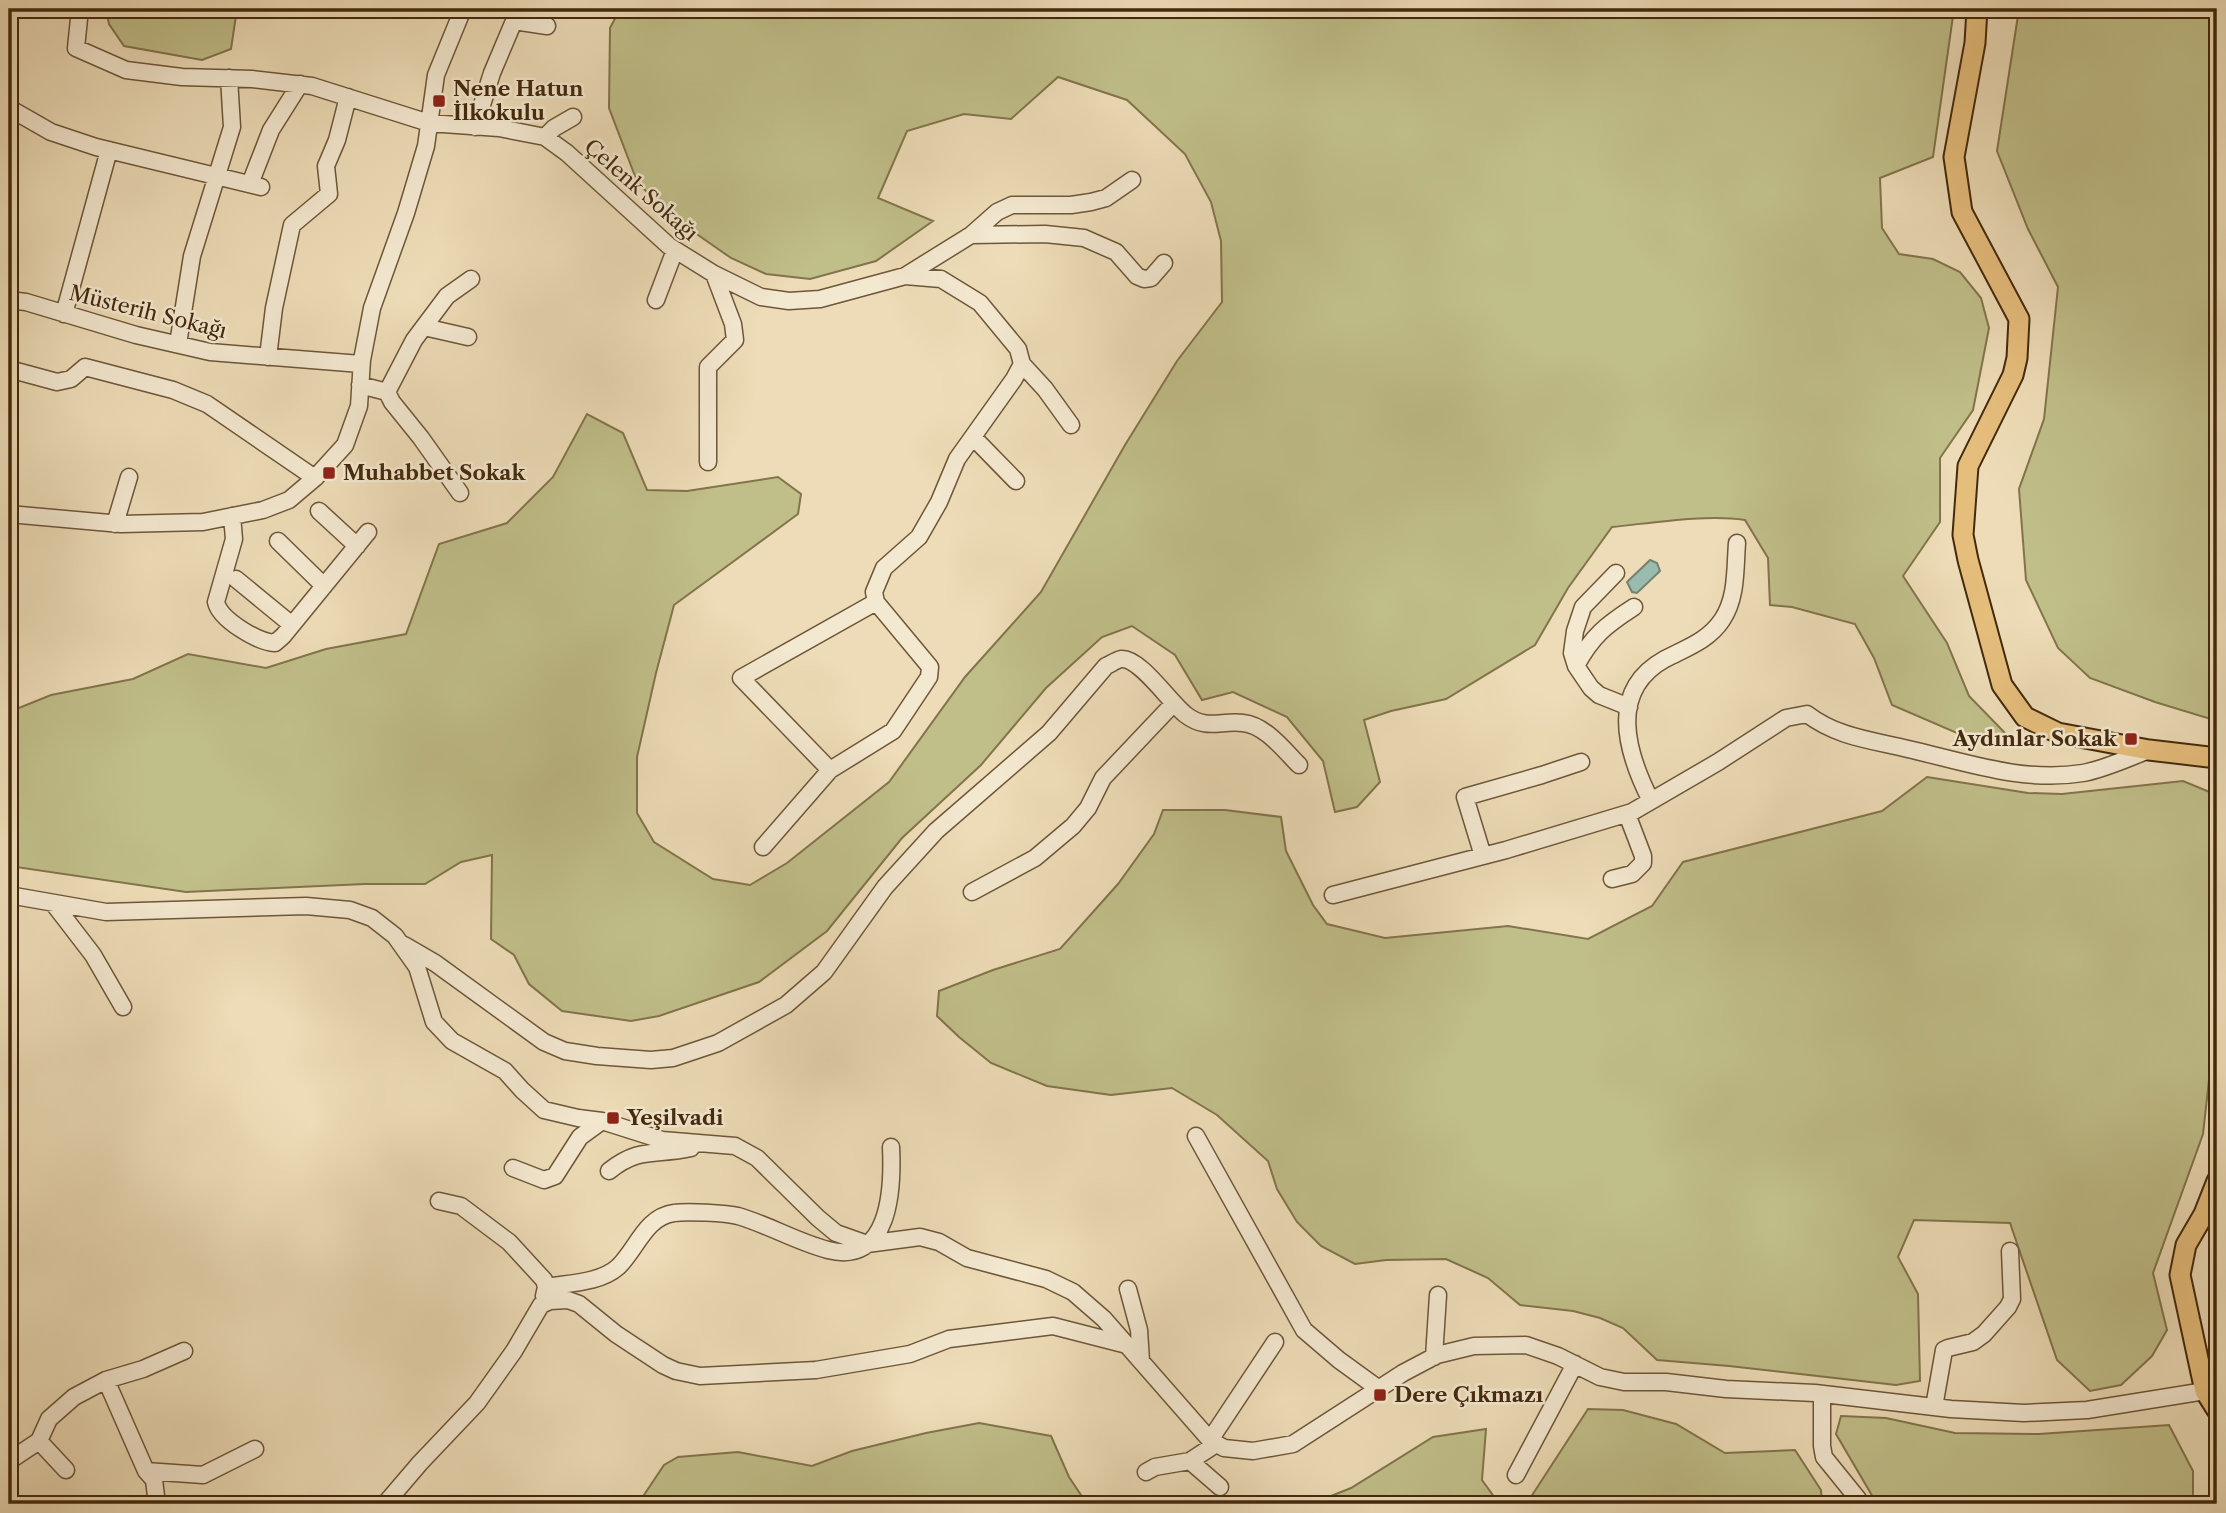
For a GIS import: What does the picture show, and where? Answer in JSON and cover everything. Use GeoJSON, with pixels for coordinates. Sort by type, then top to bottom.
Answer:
{"type":"FeatureCollection","features":[{"type":"Feature","properties":{"kind":"main road"},"geometry":{"type":"LineString","coordinates":[[1977,9],[1975,43],[1954,157],[1962,212],[2019,319],[2017,358],[2013,375],[1968,466],[1963,536],[2002,685],[2025,717],[2058,733],[2149,750],[2217,758]]}},
{"type":"Feature","properties":{"kind":"main road"},"geometry":{"type":"LineString","coordinates":[[2217,1181],[2204,1214],[2186,1245],[2179,1275],[2204,1391],[2217,1410]]}},
{"type":"Feature","properties":{"kind":"street","name":"Çelenk Sokağı"},"geometry":{"type":"LineString","coordinates":[[80,9],[76,48],[125,70],[182,77],[300,84],[429,124],[499,128],[545,136],[675,250],[714,274],[761,297],[789,301],[820,299],[905,276],[971,234],[997,212],[1012,205],[1072,205],[1091,202],[1106,198],[1132,180]]}},
{"type":"Feature","properties":{"kind":"street"},"geometry":{"type":"LineString","coordinates":[[9,514],[115,524],[203,522],[263,510],[289,500],[315,478],[345,445],[359,406],[361,364],[372,308],[406,213],[426,146],[436,75],[463,9]]}},
{"type":"Feature","properties":{"kind":"street"},"geometry":{"type":"LineString","coordinates":[[475,127],[492,73],[516,15],[547,26]]}},
{"type":"Feature","properties":{"kind":"street"},"geometry":{"type":"LineString","coordinates":[[177,344],[192,256],[232,127],[229,78]]}},
{"type":"Feature","properties":{"kind":"street"},"geometry":{"type":"LineString","coordinates":[[9,108],[51,132],[109,150],[256,186],[271,130],[300,84]]}},
{"type":"Feature","properties":{"kind":"street"},"geometry":{"type":"LineString","coordinates":[[268,358],[274,308],[292,225],[329,194],[327,166],[348,97]]}},
{"type":"Feature","properties":{"kind":"street"},"geometry":{"type":"LineString","coordinates":[[545,136],[573,117]]}},
{"type":"Feature","properties":{"kind":"street"},"geometry":{"type":"LineString","coordinates":[[64,314],[109,150]]}},
{"type":"Feature","properties":{"kind":"street"},"geometry":{"type":"LineString","coordinates":[[971,234],[1045,234],[1084,238],[1116,252],[1133,272],[1144,279],[1151,278],[1164,263]]}},
{"type":"Feature","properties":{"kind":"street"},"geometry":{"type":"LineString","coordinates":[[656,300],[675,250]]}},
{"type":"Feature","properties":{"kind":"street"},"geometry":{"type":"LineString","coordinates":[[708,462],[708,367],[735,340],[733,324],[714,274]]}},
{"type":"Feature","properties":{"kind":"street","name":"Çelenk Sokağı"},"geometry":{"type":"LineString","coordinates":[[905,276],[941,279],[980,303],[1018,349],[1022,364],[1045,389],[1070,425]]}},
{"type":"Feature","properties":{"kind":"street"},"geometry":{"type":"LineString","coordinates":[[387,392],[414,340],[447,296],[471,279]]}},
{"type":"Feature","properties":{"kind":"street","name":"Müsterih Sokağı"},"geometry":{"type":"LineString","coordinates":[[9,300],[26,302],[136,335],[210,352],[361,364]]}},
{"type":"Feature","properties":{"kind":"street"},"geometry":{"type":"LineString","coordinates":[[424,327],[468,337]]}},
{"type":"Feature","properties":{"kind":"street"},"geometry":{"type":"LineString","coordinates":[[763,847],[830,770],[892,731],[929,677],[930,667],[876,601],[874,592],[884,568],[919,537],[939,502],[957,459],[1022,364]]}},
{"type":"Feature","properties":{"kind":"street"},"geometry":{"type":"LineString","coordinates":[[9,369],[57,382],[71,379],[85,367],[173,390],[207,404],[315,478]]}},
{"type":"Feature","properties":{"kind":"street"},"geometry":{"type":"LineString","coordinates":[[360,385],[387,392],[460,493]]}},
{"type":"Feature","properties":{"kind":"street"},"geometry":{"type":"LineString","coordinates":[[973,437],[1016,481]]}},
{"type":"Feature","properties":{"kind":"street"},"geometry":{"type":"LineString","coordinates":[[115,524],[129,477]]}},
{"type":"Feature","properties":{"kind":"street"},"geometry":{"type":"LineString","coordinates":[[319,511],[357,546]]}},
{"type":"Feature","properties":{"kind":"street"},"geometry":{"type":"LineString","coordinates":[[232,516],[234,540],[216,602],[218,611],[265,643],[275,643],[292,625],[369,532]]}},
{"type":"Feature","properties":{"kind":"street"},"geometry":{"type":"LineString","coordinates":[[278,541],[324,586]]}},
{"type":"Feature","properties":{"kind":"street"},"geometry":{"type":"LineString","coordinates":[[1651,801],[1635,770],[1627,727],[1632,692],[1643,674],[1710,635],[1723,620],[1732,601],[1737,542]]}},
{"type":"Feature","properties":{"kind":"street"},"geometry":{"type":"LineString","coordinates":[[1616,573],[1583,607],[1575,631],[1572,653],[1576,666],[1591,688],[1599,695],[1629,707]]}},
{"type":"Feature","properties":{"kind":"street"},"geometry":{"type":"LineString","coordinates":[[236,579],[292,625]]}},
{"type":"Feature","properties":{"kind":"street"},"geometry":{"type":"LineString","coordinates":[[830,770],[741,678],[876,601]]}},
{"type":"Feature","properties":{"kind":"street"},"geometry":{"type":"LineString","coordinates":[[1576,666],[1585,649],[1606,625],[1634,607]]}},
{"type":"Feature","properties":{"kind":"street"},"geometry":{"type":"LineString","coordinates":[[9,895],[106,912],[306,906],[350,910],[372,918],[399,942],[435,963],[544,1042],[565,1051],[597,1056],[673,1058],[718,1043],[786,1005],[824,972],[885,887],[936,831],[1049,733],[1106,666],[1119,659],[1128,660],[1142,670],[1186,716],[1205,725],[1242,722],[1256,726],[1298,765]]}},
{"type":"Feature","properties":{"kind":"street"},"geometry":{"type":"LineString","coordinates":[[972,892],[1035,858],[1073,826],[1088,808],[1103,778],[1174,703]]}},
{"type":"Feature","properties":{"kind":"street"},"geometry":{"type":"LineString","coordinates":[[1333,895],[1483,856],[1627,814],[1786,718],[1807,714],[1822,725],[1847,736],[1987,769],[2033,775],[2084,773],[2149,750]]}},
{"type":"Feature","properties":{"kind":"street"},"geometry":{"type":"LineString","coordinates":[[1483,856],[1465,797],[1581,762]]}},
{"type":"Feature","properties":{"kind":"street"},"geometry":{"type":"LineString","coordinates":[[1612,879],[1632,874],[1643,863],[1643,856],[1627,814]]}},
{"type":"Feature","properties":{"kind":"street"},"geometry":{"type":"LineString","coordinates":[[53,903],[93,955],[123,1007]]}},
{"type":"Feature","properties":{"kind":"street"},"geometry":{"type":"LineString","coordinates":[[399,942],[417,967],[434,1022],[452,1041],[505,1071],[544,1110],[602,1121],[662,1140],[735,1146],[757,1158],[836,1233],[867,1244],[920,1237],[939,1242],[967,1258],[1046,1279],[1073,1293],[1104,1319],[1213,1442],[1224,1448],[1253,1451],[1293,1444],[1434,1357],[1474,1346],[1526,1345],[1600,1377],[1624,1382],[1666,1382],[1726,1389],[1822,1394],[1934,1407],[2024,1413],[2087,1410],[2204,1391]]}},
{"type":"Feature","properties":{"kind":"street"},"geometry":{"type":"LineString","coordinates":[[513,1168],[544,1180],[555,1176],[580,1137],[602,1121]]}},
{"type":"Feature","properties":{"kind":"street"},"geometry":{"type":"LineString","coordinates":[[1196,1136],[1304,1330],[1331,1354],[1379,1389]]}},
{"type":"Feature","properties":{"kind":"street"},"geometry":{"type":"LineString","coordinates":[[608,1171],[627,1158],[645,1152],[675,1152],[711,1144]]}},
{"type":"Feature","properties":{"kind":"street"},"geometry":{"type":"LineString","coordinates":[[546,1287],[589,1280],[607,1274],[617,1267],[656,1219],[676,1213],[736,1216],[829,1250],[850,1253],[867,1244],[880,1231],[888,1206],[892,1176],[891,1147]]}},
{"type":"Feature","properties":{"kind":"street"},"geometry":{"type":"LineString","coordinates":[[385,1504],[477,1403],[514,1351],[541,1305],[546,1287],[544,1280],[509,1242],[461,1206],[439,1200]]}},
{"type":"Feature","properties":{"kind":"street"},"geometry":{"type":"LineString","coordinates":[[1934,1407],[1944,1350],[1972,1342],[1984,1334],[2012,1299],[2010,1251]]}},
{"type":"Feature","properties":{"kind":"street"},"geometry":{"type":"LineString","coordinates":[[1128,1289],[1139,1330],[1141,1361]]}},
{"type":"Feature","properties":{"kind":"street"},"geometry":{"type":"LineString","coordinates":[[1434,1357],[1438,1295]]}},
{"type":"Feature","properties":{"kind":"street"},"geometry":{"type":"LineString","coordinates":[[541,1305],[550,1301],[568,1300],[579,1304],[616,1334],[663,1365],[700,1377],[816,1370],[910,1353],[949,1339],[1052,1326],[1128,1345]]}},
{"type":"Feature","properties":{"kind":"street"},"geometry":{"type":"LineString","coordinates":[[1146,1472],[1155,1467],[1190,1461],[1213,1442],[1275,1342]]}},
{"type":"Feature","properties":{"kind":"street"},"geometry":{"type":"LineString","coordinates":[[9,1461],[39,1441],[49,1419],[74,1397],[106,1380],[143,1369],[184,1351]]}},
{"type":"Feature","properties":{"kind":"street"},"geometry":{"type":"LineString","coordinates":[[1516,1475],[1575,1364]]}},
{"type":"Feature","properties":{"kind":"street"},"geometry":{"type":"LineString","coordinates":[[106,1380],[146,1471],[155,1480],[157,1504]]}},
{"type":"Feature","properties":{"kind":"street"},"geometry":{"type":"LineString","coordinates":[[1822,1394],[1824,1458],[1860,1504]]}},
{"type":"Feature","properties":{"kind":"street"},"geometry":{"type":"LineString","coordinates":[[39,1441],[66,1470]]}},
{"type":"Feature","properties":{"kind":"street"},"geometry":{"type":"LineString","coordinates":[[146,1471],[203,1475],[255,1449]]}},
{"type":"Feature","properties":{"kind":"street"},"geometry":{"type":"LineString","coordinates":[[1190,1461],[1220,1487]]}},
{"type":"Feature","properties":{"kind":"shaded area"},"geometry":{"type":"Polygon","coordinates":[[[106,9],[237,9],[231,49],[202,60],[124,46],[109,24],[106,9]]]}},
{"type":"Feature","properties":{"kind":"shaded area"},"geometry":{"type":"Polygon","coordinates":[[[620,9],[1954,9],[1933,157],[1880,178],[1882,228],[1899,254],[1933,259],[1960,272],[1981,298],[1989,328],[1973,410],[1940,458],[1940,522],[1903,576],[1947,643],[1969,696],[2007,735],[1980,743],[1892,705],[1874,658],[1855,624],[1792,607],[1770,605],[1768,558],[1745,520],[1730,518],[1661,521],[1612,527],[1568,588],[1535,645],[1446,699],[1364,720],[1380,782],[1357,807],[1335,812],[1323,761],[1287,717],[1233,692],[1202,700],[1175,655],[1132,626],[1102,637],[1046,688],[981,765],[902,838],[827,931],[759,982],[659,1016],[631,1021],[562,1011],[529,984],[514,955],[491,939],[492,855],[461,862],[425,884],[186,892],[9,866],[9,712],[51,695],[133,679],[188,654],[266,668],[326,649],[406,634],[439,544],[507,523],[553,477],[587,414],[623,433],[647,490],[687,491],[778,477],[801,494],[798,514],[674,605],[656,673],[637,757],[637,813],[654,842],[713,879],[750,885],[787,863],[889,782],[965,677],[1041,592],[1125,445],[1177,361],[1222,302],[1221,241],[1211,202],[1185,154],[1127,100],[1058,77],[1011,119],[964,114],[907,131],[878,198],[933,221],[876,261],[810,279],[766,274],[731,258],[688,228],[638,184],[609,108],[610,28],[620,9]]]}},
{"type":"Feature","properties":{"kind":"shaded area"},"geometry":{"type":"Polygon","coordinates":[[[2019,9],[2217,9],[2217,721],[2090,678],[2058,648],[2026,580],[2019,489],[2044,419],[2058,287],[2028,229],[1997,151],[2019,9]]]}},
{"type":"Feature","properties":{"kind":"shaded area"},"geometry":{"type":"Polygon","coordinates":[[[1650,560],[1657,563],[1660,571],[1637,593],[1632,592],[1627,582],[1650,560]]]}},
{"type":"Feature","properties":{"kind":"shaded area"},"geometry":{"type":"Polygon","coordinates":[[[1927,777],[2028,793],[2062,794],[2183,781],[2217,795],[2217,1008],[2203,1134],[2153,1273],[2167,1330],[2152,1356],[2121,1385],[2090,1391],[2057,1360],[2010,1223],[1914,1220],[1898,1257],[1918,1294],[1920,1381],[1896,1385],[1657,1360],[1623,1328],[1573,1311],[1520,1305],[1488,1278],[1446,1259],[1386,1260],[1355,1264],[1321,1246],[1297,1222],[1277,1189],[1268,1161],[1217,1115],[1172,1088],[1111,1095],[1047,1086],[991,1063],[937,1016],[939,991],[993,970],[1060,949],[1118,884],[1154,834],[1163,810],[1225,810],[1281,817],[1286,851],[1313,905],[1327,924],[1385,938],[1508,926],[1588,939],[1652,906],[1683,862],[1882,811],[1927,777]]]}},
{"type":"Feature","properties":{"kind":"shaded area"},"geometry":{"type":"Polygon","coordinates":[[[1588,1409],[1623,1410],[1676,1424],[1725,1453],[1795,1450],[1821,1490],[1822,1504],[1311,1504],[1351,1488],[1433,1437],[1486,1429],[1482,1480],[1495,1498],[1529,1500],[1588,1409]]]}},
{"type":"Feature","properties":{"kind":"shaded area"},"geometry":{"type":"Polygon","coordinates":[[[1841,1416],[1886,1418],[1955,1433],[2039,1434],[2169,1425],[2193,1471],[2193,1504],[1877,1504],[1836,1434],[1841,1416]]]}},
{"type":"Feature","properties":{"kind":"shaded area"},"geometry":{"type":"Polygon","coordinates":[[[979,1423],[1051,1436],[1069,1477],[1087,1504],[638,1504],[664,1465],[678,1457],[738,1452],[812,1466],[852,1451],[979,1423]]]}},
{"type":"Feature","properties":{"kind":"place","name":"Nene Hatun İlkokulu"},"geometry":{"type":"Point","coordinates":[439,101]}},
{"type":"Feature","properties":{"kind":"place","name":"Muhabbet Sokak"},"geometry":{"type":"Point","coordinates":[329,473]}},
{"type":"Feature","properties":{"kind":"place","name":"Aydınlar Sokak"},"geometry":{"type":"Point","coordinates":[2131,739]}},
{"type":"Feature","properties":{"kind":"place","name":"Yeşilvadi"},"geometry":{"type":"Point","coordinates":[613,1118]}},
{"type":"Feature","properties":{"kind":"place","name":"Dere Çıkmazı"},"geometry":{"type":"Point","coordinates":[1380,1395]}}]}
